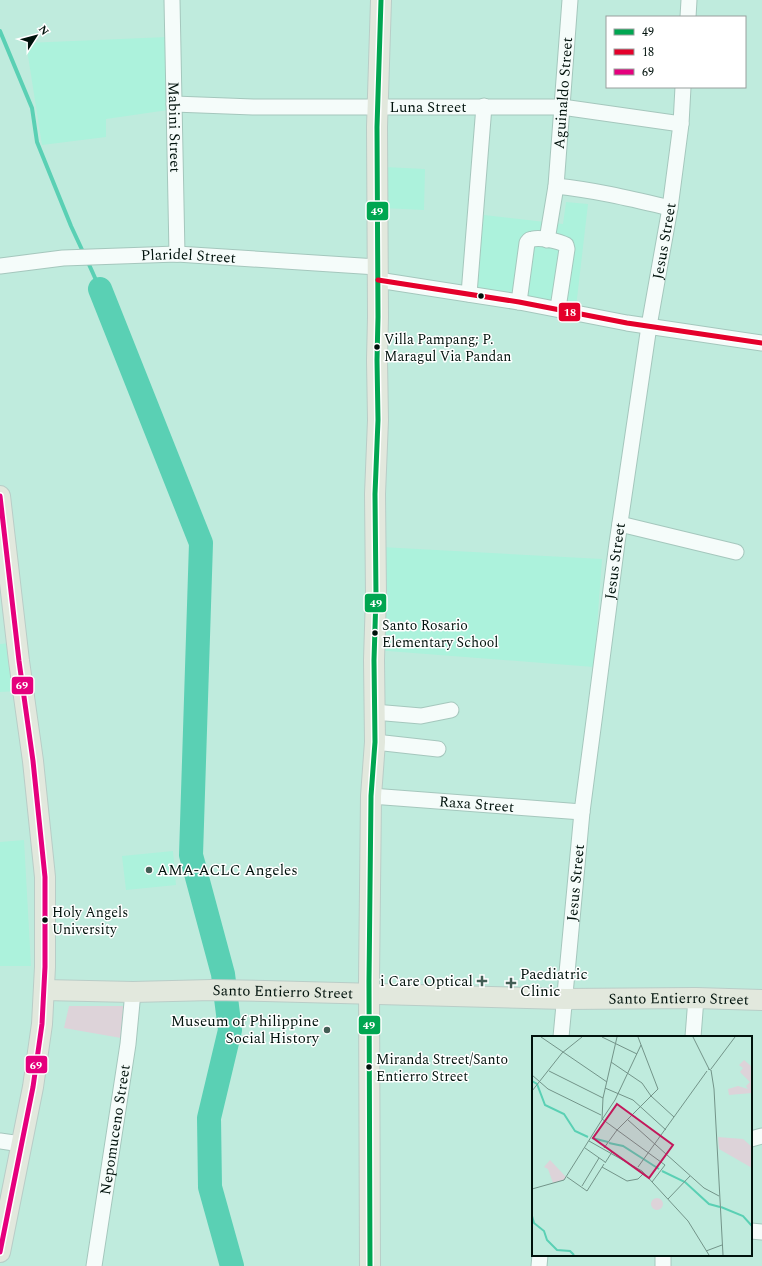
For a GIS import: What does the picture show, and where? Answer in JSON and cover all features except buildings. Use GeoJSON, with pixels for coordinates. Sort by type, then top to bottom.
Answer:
{"type":"FeatureCollection","features":[{"type":"Feature","properties":{"kind":"main road"},"geometry":{"type":"LineString","coordinates":[[370,1266],[369,994],[374,742],[378,274],[377,127],[381,0]]}},
{"type":"Feature","properties":{"kind":"main road"},"geometry":{"type":"LineString","coordinates":[[0,496],[19,662],[33,761],[45,877],[45,967],[42,1024],[33,1087],[0,1252]]}},
{"type":"Feature","properties":{"kind":"main road","name":"Santo Entierro Street"},"geometry":{"type":"LineString","coordinates":[[44,990],[132,992],[217,990],[565,1000],[696,998],[762,1000]]}},
{"type":"Feature","properties":{"kind":"street","name":"Mabini Street"},"geometry":{"type":"LineString","coordinates":[[172,0],[177,254]]}},
{"type":"Feature","properties":{"kind":"street","name":"Aguinaldo Street"},"geometry":{"type":"LineString","coordinates":[[547,240],[556,186],[570,0]]}},
{"type":"Feature","properties":{"kind":"street"},"geometry":{"type":"LineString","coordinates":[[688,16],[689,0]]}},
{"type":"Feature","properties":{"kind":"street","name":"Jesus Street"},"geometry":{"type":"LineString","coordinates":[[561,1036],[582,812],[620,524],[649,326],[670,208],[681,124],[683,88]]}},
{"type":"Feature","properties":{"kind":"street","name":"Luna Street"},"geometry":{"type":"LineString","coordinates":[[174,104],[253,107],[378,108],[484,106],[562,107],[681,124]]}},
{"type":"Feature","properties":{"kind":"street"},"geometry":{"type":"LineString","coordinates":[[469,294],[484,106]]}},
{"type":"Feature","properties":{"kind":"street"},"geometry":{"type":"LineString","coordinates":[[556,186],[596,191],[670,208]]}},
{"type":"Feature","properties":{"kind":"street"},"geometry":{"type":"LineString","coordinates":[[519,302],[527,243],[533,238],[547,240],[562,243],[566,245],[567,249],[558,308]]}},
{"type":"Feature","properties":{"kind":"street","name":"Plaridel Street"},"geometry":{"type":"LineString","coordinates":[[0,266],[63,258],[177,254],[378,274],[469,294],[558,308],[627,323],[762,343]]}},
{"type":"Feature","properties":{"kind":"street"},"geometry":{"type":"LineString","coordinates":[[620,524],[736,552]]}},
{"type":"Feature","properties":{"kind":"street"},"geometry":{"type":"LineString","coordinates":[[374,712],[421,716],[451,710]]}},
{"type":"Feature","properties":{"kind":"street"},"geometry":{"type":"LineString","coordinates":[[374,742],[438,749]]}},
{"type":"Feature","properties":{"kind":"street","name":"Raxa Street"},"geometry":{"type":"LineString","coordinates":[[372,796],[582,812]]}},
{"type":"Feature","properties":{"kind":"street","name":"Nepomuceno Street"},"geometry":{"type":"LineString","coordinates":[[94,1266],[128,1044],[132,992]]}},
{"type":"Feature","properties":{"kind":"street"},"geometry":{"type":"LineString","coordinates":[[693,1036],[696,998]]}},
{"type":"Feature","properties":{"kind":"street"},"geometry":{"type":"LineString","coordinates":[[752,1139],[762,1136]]}},
{"type":"Feature","properties":{"kind":"street"},"geometry":{"type":"LineString","coordinates":[[0,1141],[21,1144]]}},
{"type":"Feature","properties":{"kind":"street"},"geometry":{"type":"LineString","coordinates":[[752,1231],[762,1232]]}},
{"type":"Feature","properties":{"kind":"street"},"geometry":{"type":"LineString","coordinates":[[539,1266],[540,1256]]}},
{"type":"Feature","properties":{"kind":"shaded area"},"geometry":{"type":"Polygon","coordinates":[[[167,37],[168,110],[106,119],[106,137],[42,145],[26,43],[167,37]]]}},
{"type":"Feature","properties":{"kind":"shaded area"},"geometry":{"type":"Polygon","coordinates":[[[385,167],[425,169],[424,210],[383,208],[385,167]]]}},
{"type":"Feature","properties":{"kind":"shaded area"},"geometry":{"type":"Polygon","coordinates":[[[566,202],[588,204],[576,307],[475,291],[484,215],[563,224],[566,202]]]}},
{"type":"Feature","properties":{"kind":"shaded area","name":"Santo Rosario Elementary School"},"geometry":{"type":"Polygon","coordinates":[[[381,547],[602,559],[594,667],[375,650],[381,547]]]}},
{"type":"Feature","properties":{"kind":"shaded area"},"geometry":{"type":"Polygon","coordinates":[[[12,643],[17,691],[0,692],[0,644],[12,643]]]}},
{"type":"Feature","properties":{"kind":"shaded area"},"geometry":{"type":"Polygon","coordinates":[[[24,840],[31,966],[0,966],[0,842],[24,840]]]}},
{"type":"Feature","properties":{"kind":"shaded area","name":"AMA-ACLC Angeles"},"geometry":{"type":"Polygon","coordinates":[[[173,851],[176,885],[126,890],[122,856],[173,851]]]}},
{"type":"Feature","properties":{"kind":"shaded area"},"geometry":{"type":"Polygon","coordinates":[[[69,1006],[125,1006],[121,1038],[64,1028],[69,1006]]]}},
{"type":"Feature","properties":{"kind":"waterway"},"geometry":{"type":"LineString","coordinates":[[0,31],[32,108],[37,142],[84,254]]}},
{"type":"Feature","properties":{"kind":"waterway"},"geometry":{"type":"LineString","coordinates":[[87,260],[100,289]]}},
{"type":"Feature","properties":{"kind":"waterway"},"geometry":{"type":"LineString","coordinates":[[100,289],[201,543],[191,855],[223,974],[230,1030],[209,1118],[210,1187],[232,1266]]}},
{"type":"Feature","properties":{"kind":"transit line","name":"49"},"geometry":{"type":"LineString","coordinates":[[370,1266],[369,981],[371,796],[375,742],[375,494],[378,420],[377,127],[381,0]]}},
{"type":"Feature","properties":{"kind":"transit line","name":"18"},"geometry":{"type":"LineString","coordinates":[[378,280],[519,302],[627,323],[762,343]]}},
{"type":"Feature","properties":{"kind":"transit line","name":"69"},"geometry":{"type":"LineString","coordinates":[[0,496],[19,661],[33,761],[45,877],[45,967],[42,1024],[33,1087],[0,1252]]}},
{"type":"Feature","properties":{"kind":"place","name":"Villa Pampang; P. Maragul Via Pandan"},"geometry":{"type":"Point","coordinates":[377,347]}},
{"type":"Feature","properties":{"kind":"place","name":"Santo Rosario Elementary School"},"geometry":{"type":"Point","coordinates":[375,633]}},
{"type":"Feature","properties":{"kind":"place","name":"AMA-ACLC Angeles"},"geometry":{"type":"Point","coordinates":[149,870]}},
{"type":"Feature","properties":{"kind":"place","name":"Holy Angels University"},"geometry":{"type":"Point","coordinates":[45,920]}},
{"type":"Feature","properties":{"kind":"place","name":"i Care Optical"},"geometry":{"type":"Point","coordinates":[482,981]}},
{"type":"Feature","properties":{"kind":"place","name":"Paediatric Clinic"},"geometry":{"type":"Point","coordinates":[511,983]}},
{"type":"Feature","properties":{"kind":"place","name":"Museum of Philippine Social History"},"geometry":{"type":"Point","coordinates":[327,1030]}},
{"type":"Feature","properties":{"kind":"place","name":"Miranda Street/Santo Entierro Street"},"geometry":{"type":"Point","coordinates":[369,1067]}}]}
